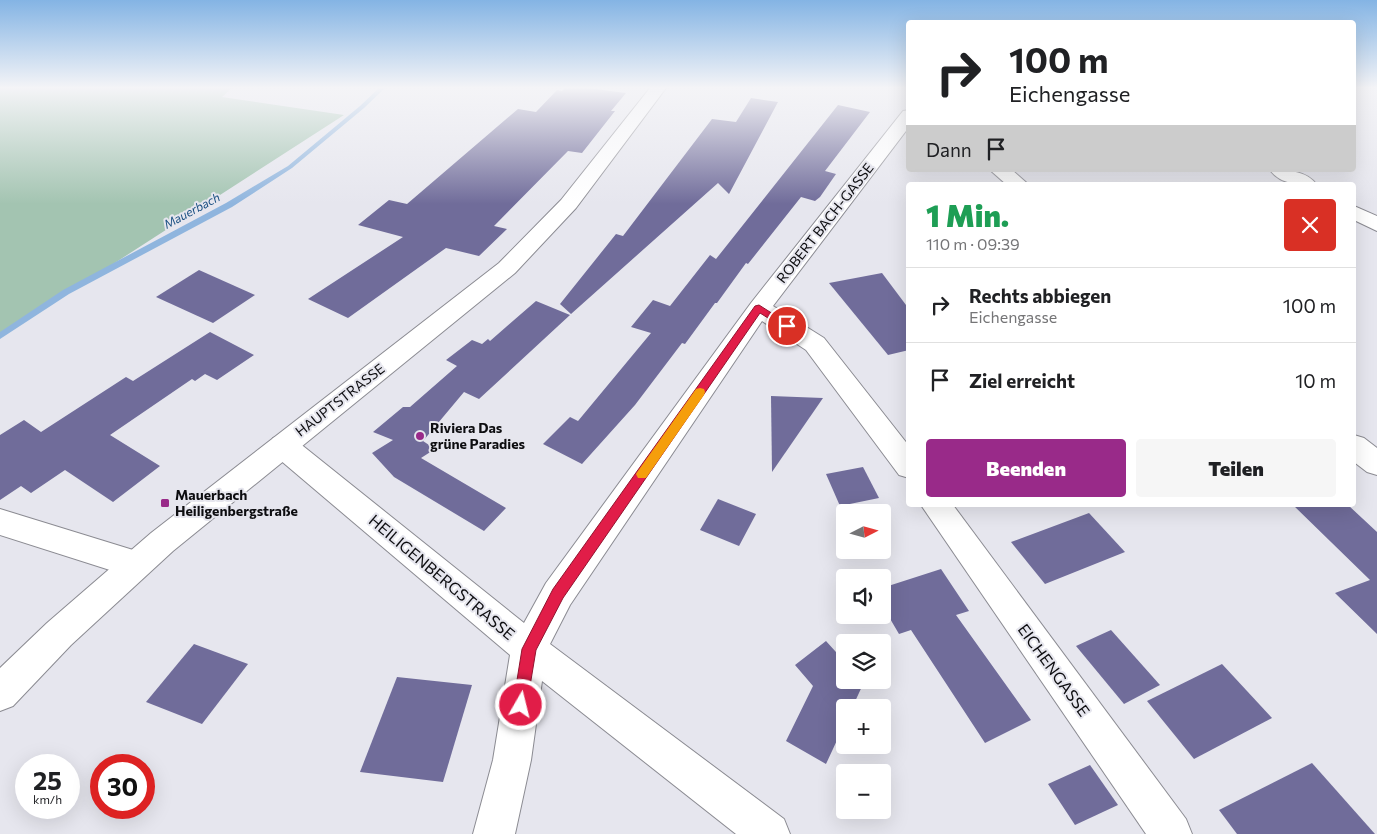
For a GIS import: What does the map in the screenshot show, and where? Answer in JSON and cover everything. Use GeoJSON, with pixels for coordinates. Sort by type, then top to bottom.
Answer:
{"type":"FeatureCollection","features":[{"type":"Feature","properties":{"kind":"street","name":"HAUPTSTRASSE"},"geometry":{"type":"LineString","coordinates":[[0,693],[59,634],[136,564],[475,295],[536,242],[579,194],[629,127]]}},
{"type":"Feature","properties":{"kind":"street","name":"ROBERT BACH-GASSE"},"geometry":{"type":"LineString","coordinates":[[494,834],[512,760],[529,649],[558,594],[759,308],[900,127]]}},
{"type":"Feature","properties":{"kind":"street"},"geometry":{"type":"LineString","coordinates":[[1003,172],[1015,182]]}},
{"type":"Feature","properties":{"kind":"street"},"geometry":{"type":"LineString","coordinates":[[1284,172],[1302,182]]}},
{"type":"Feature","properties":{"kind":"street"},"geometry":{"type":"LineString","coordinates":[[1356,213],[1377,225]]}},
{"type":"Feature","properties":{"kind":"street"},"geometry":{"type":"LineString","coordinates":[[759,308],[815,344],[906,463]]}},
{"type":"Feature","properties":{"kind":"street","name":"HEILIGENBERGSTRASSE"},"geometry":{"type":"LineString","coordinates":[[283,446],[529,649],[769,834]]}},
{"type":"Feature","properties":{"kind":"street"},"geometry":{"type":"LineString","coordinates":[[1356,448],[1377,464]]}},
{"type":"Feature","properties":{"kind":"street","name":"EICHENGASSE"},"geometry":{"type":"LineString","coordinates":[[937,507],[1171,834]]}},
{"type":"Feature","properties":{"kind":"street"},"geometry":{"type":"LineString","coordinates":[[0,522],[136,564]]}},
{"type":"Feature","properties":{"kind":"green space"},"geometry":{"type":"Polygon","coordinates":[[[0,127],[326,127],[0,337],[0,127]]]}},
{"type":"Feature","properties":{"kind":"building"},"geometry":{"type":"Polygon","coordinates":[[[497,127],[602,127],[582,153],[568,151],[494,226],[507,229],[479,256],[446,248],[348,318],[308,299],[403,237],[358,225],[389,200],[407,204],[497,127]]]}},
{"type":"Feature","properties":{"kind":"building"},"geometry":{"type":"Polygon","coordinates":[[[706,127],[765,127],[729,194],[718,183],[571,314],[560,304],[616,234],[623,236],[706,127]]]}},
{"type":"Feature","properties":{"kind":"building"},"geometry":{"type":"Polygon","coordinates":[[[821,127],[859,127],[825,171],[836,174],[820,197],[815,201],[801,197],[748,264],[746,263],[685,344],[682,343],[635,405],[582,464],[543,444],[570,417],[578,421],[651,333],[631,327],[653,300],[670,306],[710,255],[716,259],[821,127]]]}},
{"type":"Feature","properties":{"kind":"building"},"geometry":{"type":"Polygon","coordinates":[[[199,270],[255,295],[213,323],[156,297],[199,270]]]}},
{"type":"Feature","properties":{"kind":"building"},"geometry":{"type":"Polygon","coordinates":[[[882,273],[906,305],[906,351],[888,355],[829,283],[882,273]]]}},
{"type":"Feature","properties":{"kind":"building"},"geometry":{"type":"Polygon","coordinates":[[[536,301],[570,315],[479,399],[464,392],[423,441],[435,449],[421,458],[506,508],[484,531],[394,477],[372,453],[393,440],[373,432],[403,407],[410,407],[457,366],[446,360],[472,340],[482,344],[488,339],[490,341],[536,301]]]}},
{"type":"Feature","properties":{"kind":"building"},"geometry":{"type":"Polygon","coordinates":[[[210,332],[254,355],[217,380],[205,374],[195,381],[192,379],[110,435],[160,466],[113,502],[65,470],[31,493],[21,486],[0,500],[0,435],[24,420],[41,432],[126,377],[133,381],[210,332]]]}},
{"type":"Feature","properties":{"kind":"building"},"geometry":{"type":"Polygon","coordinates":[[[771,396],[823,398],[772,472],[771,396]]]}},
{"type":"Feature","properties":{"kind":"building"},"geometry":{"type":"Polygon","coordinates":[[[863,467],[879,498],[850,504],[839,504],[826,474],[863,467]]]}},
{"type":"Feature","properties":{"kind":"building"},"geometry":{"type":"Polygon","coordinates":[[[718,499],[756,514],[739,546],[700,530],[718,499]]]}},
{"type":"Feature","properties":{"kind":"building"},"geometry":{"type":"Polygon","coordinates":[[[1295,507],[1350,507],[1377,532],[1377,634],[1335,593],[1370,580],[1295,507]]]}},
{"type":"Feature","properties":{"kind":"building"},"geometry":{"type":"Polygon","coordinates":[[[1089,513],[1125,552],[1045,584],[1011,542],[1089,513]]]}},
{"type":"Feature","properties":{"kind":"building"},"geometry":{"type":"Polygon","coordinates":[[[941,569],[969,611],[956,615],[1031,720],[985,743],[911,630],[899,634],[891,620],[891,585],[941,569]]]}},
{"type":"Feature","properties":{"kind":"building"},"geometry":{"type":"Polygon","coordinates":[[[1111,630],[1160,685],[1124,704],[1076,646],[1111,630]]]}},
{"type":"Feature","properties":{"kind":"building"},"geometry":{"type":"Polygon","coordinates":[[[826,641],[836,652],[836,689],[861,689],[856,699],[836,699],[836,742],[826,764],[786,741],[813,686],[795,665],[826,641]]]}},
{"type":"Feature","properties":{"kind":"building"},"geometry":{"type":"Polygon","coordinates":[[[194,644],[248,664],[202,724],[146,702],[194,644]]]}},
{"type":"Feature","properties":{"kind":"building"},"geometry":{"type":"Polygon","coordinates":[[[1222,664],[1272,718],[1194,759],[1147,701],[1222,664]]]}},
{"type":"Feature","properties":{"kind":"building"},"geometry":{"type":"Polygon","coordinates":[[[397,677],[472,685],[443,782],[360,772],[397,677]]]}},
{"type":"Feature","properties":{"kind":"building"},"geometry":{"type":"Polygon","coordinates":[[[1312,763],[1375,834],[1237,834],[1219,810],[1312,763]]]}},
{"type":"Feature","properties":{"kind":"building"},"geometry":{"type":"Polygon","coordinates":[[[1090,765],[1118,805],[1075,825],[1048,784],[1090,765]]]}},
{"type":"Feature","properties":{"kind":"waterway","name":"Mauerbach"},"geometry":{"type":"LineString","coordinates":[[0,336],[66,292],[229,205],[290,167],[338,127]]}},
{"type":"Feature","properties":{"kind":"slow traffic"},"geometry":{"type":"LineString","coordinates":[[642,474],[700,392]]}},
{"type":"Feature","properties":{"kind":"place","name":"Riviera Das grüne Paradies"},"geometry":{"type":"Point","coordinates":[420,436]}},
{"type":"Feature","properties":{"kind":"place","name":"Mauerbach Heiligenbergstraße"},"geometry":{"type":"Point","coordinates":[165,503]}},
{"type":"Feature","properties":{"kind":"route"},"geometry":{"type":"LineString","coordinates":[[521,705],[529,649],[558,594],[692,403],[759,308],[787,326]]}}]}
